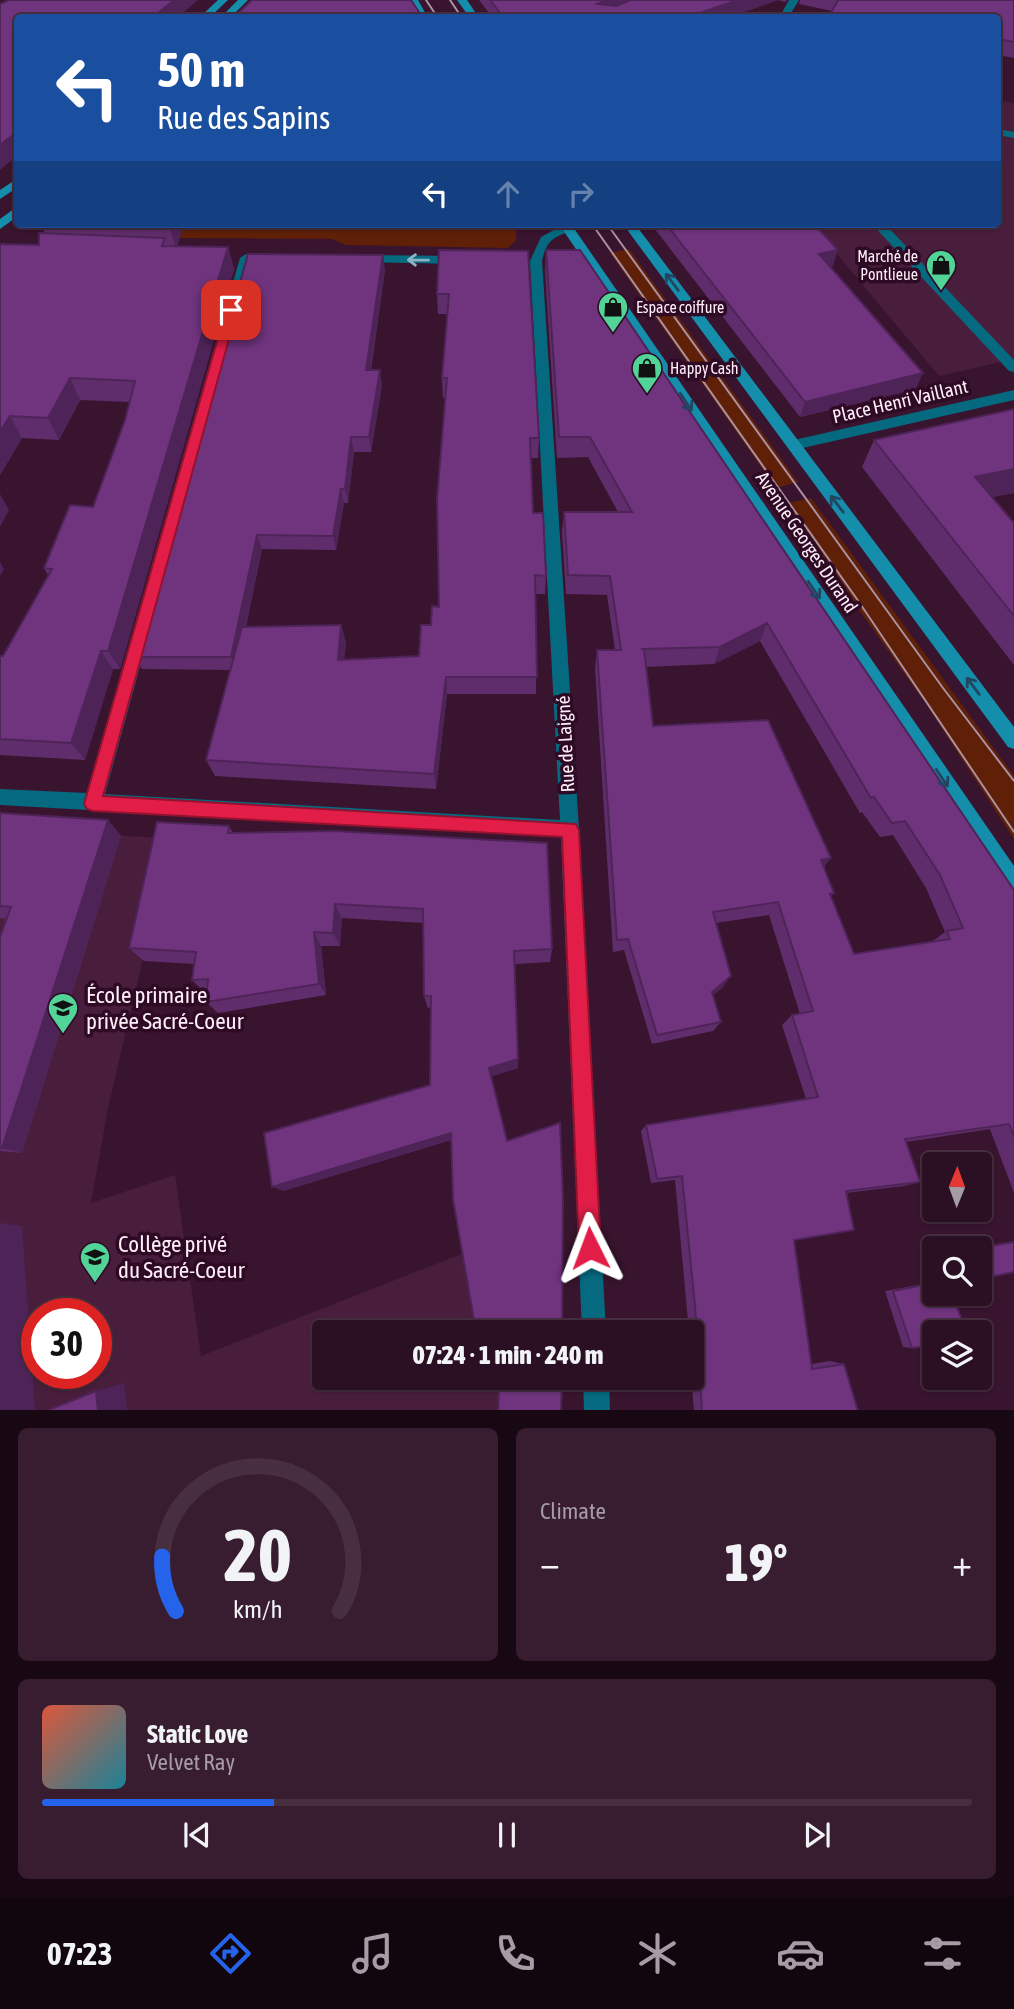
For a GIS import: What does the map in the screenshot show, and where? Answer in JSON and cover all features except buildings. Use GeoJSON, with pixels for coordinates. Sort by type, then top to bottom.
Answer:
{"type":"FeatureCollection","features":[{"type":"Feature","properties":{"kind":"main road"},"geometry":{"type":"LineString","coordinates":[[207,14],[223,0]]}},
{"type":"Feature","properties":{"kind":"main road"},"geometry":{"type":"LineString","coordinates":[[228,14],[243,0]]}},
{"type":"Feature","properties":{"kind":"main road"},"geometry":{"type":"LineString","coordinates":[[0,196],[14,184]]}},
{"type":"Feature","properties":{"kind":"main road"},"geometry":{"type":"LineString","coordinates":[[0,225],[14,213]]}},
{"type":"Feature","properties":{"kind":"main road","name":"Avenue Georges Durand"},"geometry":{"type":"LineString","coordinates":[[572,228],[1014,883]]}},
{"type":"Feature","properties":{"kind":"main road"},"geometry":{"type":"LineString","coordinates":[[632,228],[1014,741]]}},
{"type":"Feature","properties":{"kind":"street","name":"Rue de Laigné"},"geometry":{"type":"LineString","coordinates":[[564,228],[546,237],[531,261],[570,830],[593,1320]]}},
{"type":"Feature","properties":{"kind":"street"},"geometry":{"type":"LineString","coordinates":[[882,228],[1014,368]]}},
{"type":"Feature","properties":{"kind":"street"},"geometry":{"type":"LineString","coordinates":[[93,804],[246,258]]}},
{"type":"Feature","properties":{"kind":"street"},"geometry":{"type":"LineString","coordinates":[[341,259],[476,261]]}},
{"type":"Feature","properties":{"kind":"street","name":"Place Henri Vaillant"},"geometry":{"type":"LineString","coordinates":[[794,445],[1014,395]]}},
{"type":"Feature","properties":{"kind":"street"},"geometry":{"type":"LineString","coordinates":[[0,797],[570,830]]}},
{"type":"Feature","properties":{"kind":"street"},"geometry":{"type":"LineString","coordinates":[[596,1390],[597,1410]]}},
{"type":"Feature","properties":{"kind":"shaded area","name":"Marché de Pontlieue"},"geometry":{"type":"Polygon","coordinates":[[[1001,101],[1014,103],[1014,359],[939,376],[815,228],[1001,228],[1001,101]]]}},
{"type":"Feature","properties":{"kind":"shaded area"},"geometry":{"type":"Polygon","coordinates":[[[183,228],[516,228],[516,240],[508,248],[346,245],[332,239],[179,238],[183,228]]]}},
{"type":"Feature","properties":{"kind":"shaded area"},"geometry":{"type":"Polygon","coordinates":[[[629,249],[798,482],[776,488],[610,253],[629,249]]]}},
{"type":"Feature","properties":{"kind":"shaded area"},"geometry":{"type":"Polygon","coordinates":[[[811,498],[1014,776],[1014,839],[926,704],[784,504],[811,498]]]}},
{"type":"Feature","properties":{"kind":"shaded area"},"geometry":{"type":"Polygon","coordinates":[[[0,828],[175,839],[150,929],[108,1108],[91,1203],[175,1175],[201,1356],[464,1253],[475,1320],[312,1320],[312,1390],[521,1390],[559,1410],[0,1410],[0,828]]]}},
{"type":"Feature","properties":{"kind":"tram line"},"geometry":{"type":"LineString","coordinates":[[426,0],[435,14]]}},
{"type":"Feature","properties":{"kind":"tram line"},"geometry":{"type":"LineString","coordinates":[[450,0],[459,14]]}},
{"type":"Feature","properties":{"kind":"tram line"},"geometry":{"type":"LineString","coordinates":[[595,228],[859,602],[1014,832]]}},
{"type":"Feature","properties":{"kind":"tram line"},"geometry":{"type":"LineString","coordinates":[[610,228],[943,688],[1014,781]]}},
{"type":"Feature","properties":{"kind":"place","name":"Marché de Pontlieue"},"geometry":{"type":"Point","coordinates":[941,292]}},
{"type":"Feature","properties":{"kind":"place","name":"Espace coiffure"},"geometry":{"type":"Point","coordinates":[613,334]}},
{"type":"Feature","properties":{"kind":"place","name":"Happy Cash"},"geometry":{"type":"Point","coordinates":[647,395]}},
{"type":"Feature","properties":{"kind":"place","name":"École primaire privée Sacré-Coeur"},"geometry":{"type":"Point","coordinates":[63,1035]}},
{"type":"Feature","properties":{"kind":"place","name":"Collège privé du Sacré-Coeur"},"geometry":{"type":"Point","coordinates":[95,1284]}},
{"type":"Feature","properties":{"kind":"route"},"geometry":{"type":"LineString","coordinates":[[231,310],[93,804],[570,830],[590,1248]]}}]}
